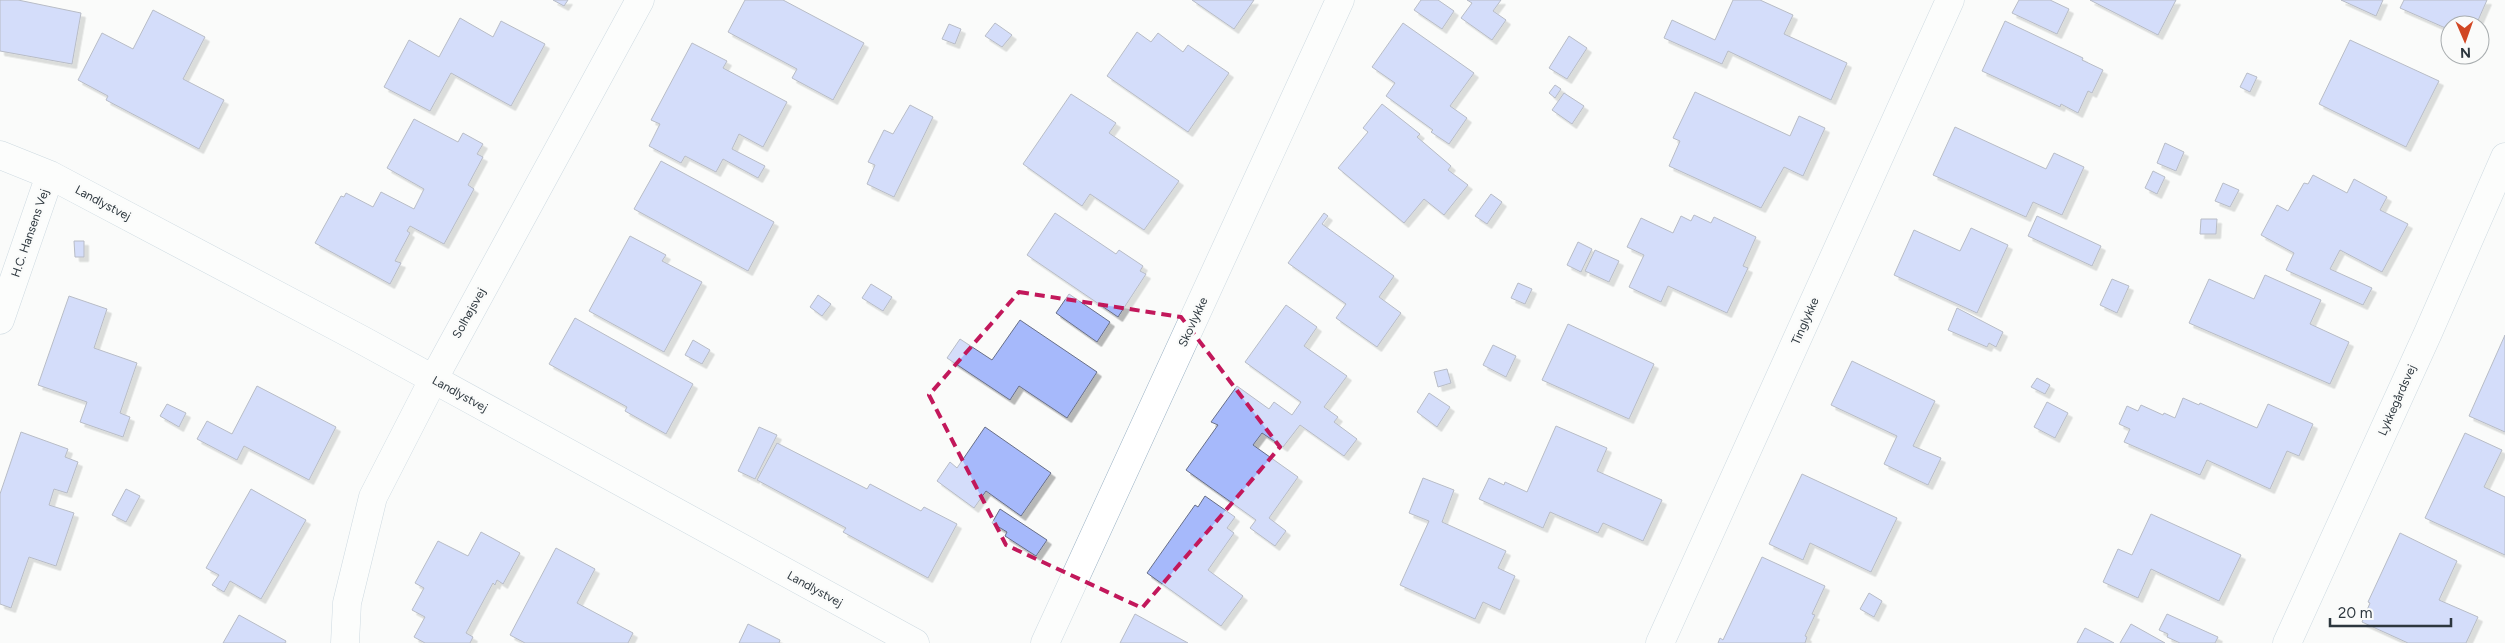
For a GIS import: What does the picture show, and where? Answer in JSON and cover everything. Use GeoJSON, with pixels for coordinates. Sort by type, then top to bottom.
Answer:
{"type":"FeatureCollection","features":[{"type":"Feature","properties":{"kind":"street","name":"Solhøjsvej"},"geometry":{"type":"LineString","coordinates":[[345,643],[347,603],[373,497],[433,380],[640,0]]}},
{"type":"Feature","properties":{"kind":"street","name":"Skovlykke"},"geometry":{"type":"LineString","coordinates":[[1045,643],[1340,0]]}},
{"type":"Feature","properties":{"kind":"street","name":"Tinglykke"},"geometry":{"type":"LineString","coordinates":[[1660,643],[1950,0]]}},
{"type":"Feature","properties":{"kind":"street","name":"Landlystvej"},"geometry":{"type":"LineString","coordinates":[[0,155],[50,175],[353,335],[915,643]]}},
{"type":"Feature","properties":{"kind":"street","name":"Lykkegårdsvej"},"geometry":{"type":"LineString","coordinates":[[2287,643],[2428,333],[2505,157]]}},
{"type":"Feature","properties":{"kind":"street","name":"H.C. Hansens Vej"},"geometry":{"type":"LineString","coordinates":[[0,320],[50,175]]}},
{"type":"Feature","properties":{"kind":"highlighted area"},"geometry":{"type":"Polygon","coordinates":[[[1019,292],[1181,317],[1280,447],[1142,608],[1006,545],[929,395],[1019,292]]]}},
{"type":"Feature","properties":{"kind":"building"},"geometry":{"type":"Polygon","coordinates":[[[0,0],[18,0],[81,13],[72,64],[0,51],[0,0]]]}},
{"type":"Feature","properties":{"kind":"building"},"geometry":{"type":"Polygon","coordinates":[[[553,0],[568,0],[564,6],[553,0]]]}},
{"type":"Feature","properties":{"kind":"building"},"geometry":{"type":"Polygon","coordinates":[[[745,0],[783,0],[864,43],[833,100],[792,78],[797,69],[728,32],[745,0]]]}},
{"type":"Feature","properties":{"kind":"building"},"geometry":{"type":"Polygon","coordinates":[[[1192,0],[1254,0],[1234,29],[1192,0]]]}},
{"type":"Feature","properties":{"kind":"building"},"geometry":{"type":"Polygon","coordinates":[[[1421,0],[1438,0],[1454,11],[1442,29],[1414,10],[1421,0]]]}},
{"type":"Feature","properties":{"kind":"building"},"geometry":{"type":"Polygon","coordinates":[[[1467,0],[1501,0],[1493,11],[1506,20],[1492,40],[1461,18],[1472,3],[1467,0]]]}},
{"type":"Feature","properties":{"kind":"building"},"geometry":{"type":"Polygon","coordinates":[[[1733,0],[1760,0],[1793,15],[1784,34],[1847,63],[1831,100],[1728,51],[1722,64],[1664,38],[1672,20],[1715,40],[1733,0]]]}},
{"type":"Feature","properties":{"kind":"building"},"geometry":{"type":"Polygon","coordinates":[[[2019,0],[2050,0],[2069,9],[2057,34],[2012,13],[2019,0]]]}},
{"type":"Feature","properties":{"kind":"building"},"geometry":{"type":"Polygon","coordinates":[[[2090,0],[2176,0],[2158,35],[2090,0]]]}},
{"type":"Feature","properties":{"kind":"building"},"geometry":{"type":"Polygon","coordinates":[[[2341,0],[2383,0],[2376,16],[2341,0]]]}},
{"type":"Feature","properties":{"kind":"building"},"geometry":{"type":"Polygon","coordinates":[[[2404,0],[2487,0],[2480,15],[2440,15],[2440,26],[2400,8],[2404,0]]]}},
{"type":"Feature","properties":{"kind":"building"},"geometry":{"type":"Polygon","coordinates":[[[153,10],[205,37],[183,79],[224,100],[199,149],[106,100],[108,96],[78,80],[102,33],[133,49],[153,10]]]}},
{"type":"Feature","properties":{"kind":"building"},"geometry":{"type":"Polygon","coordinates":[[[460,18],[493,37],[501,21],[545,44],[511,106],[451,73],[430,111],[384,87],[409,40],[439,57],[460,18]]]}},
{"type":"Feature","properties":{"kind":"building"},"geometry":{"type":"Polygon","coordinates":[[[2005,21],[2083,58],[2082,60],[2103,70],[2092,93],[2088,91],[2078,113],[2061,104],[2060,107],[1982,71],[2005,21]]]}},
{"type":"Feature","properties":{"kind":"building"},"geometry":{"type":"Polygon","coordinates":[[[995,23],[1012,35],[1002,47],[985,36],[995,23]]]}},
{"type":"Feature","properties":{"kind":"building"},"geometry":{"type":"Polygon","coordinates":[[[1403,23],[1474,73],[1450,106],[1467,118],[1449,144],[1386,96],[1395,83],[1372,67],[1403,23]]]}},
{"type":"Feature","properties":{"kind":"building"},"geometry":{"type":"Polygon","coordinates":[[[949,24],[961,29],[955,44],[942,39],[949,24]]]}},
{"type":"Feature","properties":{"kind":"building"},"geometry":{"type":"Polygon","coordinates":[[[1137,32],[1151,42],[1158,33],[1183,52],[1188,45],[1229,73],[1188,132],[1107,76],[1137,32]]]}},
{"type":"Feature","properties":{"kind":"building"},"geometry":{"type":"Polygon","coordinates":[[[1569,36],[1587,48],[1567,79],[1549,68],[1569,36]]]}},
{"type":"Feature","properties":{"kind":"building"},"geometry":{"type":"Polygon","coordinates":[[[2350,40],[2439,81],[2406,147],[2319,104],[2350,40]]]}},
{"type":"Feature","properties":{"kind":"building"},"geometry":{"type":"Polygon","coordinates":[[[692,43],[727,61],[723,68],[787,102],[763,147],[739,134],[732,149],[765,166],[758,178],[723,159],[716,172],[685,156],[681,163],[649,146],[660,124],[651,120],[692,43]]]}},
{"type":"Feature","properties":{"kind":"building"},"geometry":{"type":"Polygon","coordinates":[[[2247,73],[2257,77],[2250,92],[2240,87],[2247,73]]]}},
{"type":"Feature","properties":{"kind":"building"},"geometry":{"type":"Polygon","coordinates":[[[1555,85],[1561,89],[1555,98],[1549,93],[1555,85]]]}},
{"type":"Feature","properties":{"kind":"building"},"geometry":{"type":"Polygon","coordinates":[[[1695,92],[1790,136],[1799,116],[1825,128],[1803,176],[1784,167],[1761,208],[1669,166],[1680,141],[1673,138],[1695,92]]]}},
{"type":"Feature","properties":{"kind":"building"},"geometry":{"type":"Polygon","coordinates":[[[1564,93],[1584,106],[1572,124],[1552,110],[1564,93]]]}},
{"type":"Feature","properties":{"kind":"building"},"geometry":{"type":"Polygon","coordinates":[[[1071,94],[1116,123],[1109,133],[1179,181],[1144,230],[1090,194],[1082,206],[1023,164],[1071,94]]]}},
{"type":"Feature","properties":{"kind":"building"},"geometry":{"type":"Polygon","coordinates":[[[1382,104],[1420,134],[1417,137],[1451,166],[1448,170],[1468,185],[1444,215],[1424,199],[1404,223],[1338,168],[1368,132],[1363,128],[1382,104]]]}},
{"type":"Feature","properties":{"kind":"building"},"geometry":{"type":"Polygon","coordinates":[[[910,105],[933,117],[894,197],[867,184],[875,165],[868,162],[884,130],[893,134],[910,105]]]}},
{"type":"Feature","properties":{"kind":"building"},"geometry":{"type":"Polygon","coordinates":[[[414,119],[458,142],[463,133],[483,144],[477,154],[483,157],[468,185],[474,189],[444,244],[410,226],[407,231],[410,233],[395,261],[401,263],[390,284],[315,243],[341,196],[344,197],[346,193],[373,207],[381,192],[414,209],[424,189],[387,168],[414,119]]]}},
{"type":"Feature","properties":{"kind":"building"},"geometry":{"type":"Polygon","coordinates":[[[1955,127],[2046,169],[2054,153],[2084,167],[2062,215],[2033,202],[2026,217],[1933,175],[1955,127]]]}},
{"type":"Feature","properties":{"kind":"building"},"geometry":{"type":"Polygon","coordinates":[[[2165,143],[2184,152],[2176,171],[2157,163],[2165,143]]]}},
{"type":"Feature","properties":{"kind":"building"},"geometry":{"type":"Polygon","coordinates":[[[661,161],[774,222],[748,271],[634,209],[661,161]]]}},
{"type":"Feature","properties":{"kind":"building"},"geometry":{"type":"Polygon","coordinates":[[[2153,171],[2165,177],[2157,194],[2145,188],[2153,171]]]}},
{"type":"Feature","properties":{"kind":"building"},"geometry":{"type":"Polygon","coordinates":[[[2313,175],[2347,193],[2354,179],[2387,197],[2380,210],[2408,224],[2382,272],[2340,250],[2330,269],[2372,288],[2363,305],[2286,270],[2294,253],[2261,235],[2277,205],[2288,211],[2304,183],[2308,184],[2313,175]]]}},
{"type":"Feature","properties":{"kind":"building"},"geometry":{"type":"Polygon","coordinates":[[[2223,183],[2239,190],[2230,207],[2215,201],[2223,183]]]}},
{"type":"Feature","properties":{"kind":"building"},"geometry":{"type":"Polygon","coordinates":[[[1491,194],[1502,202],[1487,224],[1475,216],[1491,194]]]}},
{"type":"Feature","properties":{"kind":"building"},"geometry":{"type":"Polygon","coordinates":[[[1055,213],[1116,254],[1119,250],[1143,266],[1140,271],[1146,274],[1118,317],[1027,255],[1055,213]]]}},
{"type":"Feature","properties":{"kind":"building"},"geometry":{"type":"Polygon","coordinates":[[[1324,213],[1328,216],[1322,224],[1394,276],[1379,297],[1401,313],[1377,347],[1336,318],[1346,304],[1288,263],[1324,213]]]}},
{"type":"Feature","properties":{"kind":"building"},"geometry":{"type":"Polygon","coordinates":[[[1694,215],[1711,223],[1714,217],[1756,237],[1743,266],[1748,268],[1727,313],[1668,286],[1661,302],[1629,287],[1644,255],[1627,247],[1641,218],[1673,233],[1681,216],[1691,221],[1694,215]]]}},
{"type":"Feature","properties":{"kind":"building"},"geometry":{"type":"Polygon","coordinates":[[[2037,216],[2101,246],[2092,266],[2028,236],[2037,216]]]}},
{"type":"Feature","properties":{"kind":"building"},"geometry":{"type":"Polygon","coordinates":[[[2201,219],[2217,219],[2216,234],[2200,234],[2201,219]]]}},
{"type":"Feature","properties":{"kind":"building"},"geometry":{"type":"Polygon","coordinates":[[[1971,228],[2008,245],[1977,313],[1894,275],[1914,230],[1960,251],[1971,228]]]}},
{"type":"Feature","properties":{"kind":"building"},"geometry":{"type":"Polygon","coordinates":[[[630,236],[666,255],[662,261],[702,282],[664,352],[589,311],[630,236]]]}},
{"type":"Feature","properties":{"kind":"building"},"geometry":{"type":"Polygon","coordinates":[[[74,241],[84,241],[84,257],[75,257],[74,241]]]}},
{"type":"Feature","properties":{"kind":"building"},"geometry":{"type":"Polygon","coordinates":[[[1578,242],[1592,249],[1581,272],[1567,265],[1578,242]]]}},
{"type":"Feature","properties":{"kind":"building"},"geometry":{"type":"Polygon","coordinates":[[[1595,250],[1619,261],[1609,282],[1585,271],[1595,250]]]}},
{"type":"Feature","properties":{"kind":"building"},"geometry":{"type":"Polygon","coordinates":[[[2265,275],[2321,300],[2310,324],[2349,342],[2330,384],[2189,323],[2209,279],[2254,299],[2265,275]]]}},
{"type":"Feature","properties":{"kind":"building"},"geometry":{"type":"Polygon","coordinates":[[[2112,279],[2129,286],[2117,313],[2100,305],[2112,279]]]}},
{"type":"Feature","properties":{"kind":"building"},"geometry":{"type":"Polygon","coordinates":[[[1518,283],[1532,289],[1525,304],[1511,298],[1518,283]]]}},
{"type":"Feature","properties":{"kind":"building"},"geometry":{"type":"Polygon","coordinates":[[[871,284],[892,297],[883,311],[862,298],[871,284]]]}},
{"type":"Feature","properties":{"kind":"building"},"geometry":{"type":"Polygon","coordinates":[[[1069,294],[1110,322],[1097,342],[1056,313],[1069,294]]]}},
{"type":"Feature","properties":{"kind":"building"},"geometry":{"type":"Polygon","coordinates":[[[818,295],[831,304],[822,316],[810,307],[818,295]]]}},
{"type":"Feature","properties":{"kind":"building"},"geometry":{"type":"Polygon","coordinates":[[[69,296],[107,309],[94,348],[137,363],[120,413],[130,417],[123,437],[80,422],[87,402],[38,385],[69,296]]]}},
{"type":"Feature","properties":{"kind":"building"},"geometry":{"type":"Polygon","coordinates":[[[1286,305],[1317,327],[1304,346],[1347,376],[1324,407],[1338,417],[1334,422],[1357,439],[1344,456],[1300,425],[1283,447],[1262,433],[1253,445],[1298,477],[1269,518],[1286,531],[1275,546],[1250,528],[1256,520],[1186,470],[1218,425],[1211,422],[1237,386],[1269,409],[1274,402],[1292,415],[1301,402],[1245,362],[1286,305]]]}},
{"type":"Feature","properties":{"kind":"building"},"geometry":{"type":"Polygon","coordinates":[[[1957,308],[2003,332],[1996,347],[1989,343],[1987,347],[1948,330],[1957,308]]]}},
{"type":"Feature","properties":{"kind":"building"},"geometry":{"type":"Polygon","coordinates":[[[575,318],[693,384],[666,434],[625,411],[627,407],[549,364],[575,318]]]}},
{"type":"Feature","properties":{"kind":"building"},"geometry":{"type":"Polygon","coordinates":[[[1020,320],[1097,372],[1067,418],[1019,386],[1010,400],[947,358],[960,339],[992,360],[1020,320]]]}},
{"type":"Feature","properties":{"kind":"building"},"geometry":{"type":"Polygon","coordinates":[[[1568,324],[1654,364],[1629,419],[1542,380],[1568,324]]]}},
{"type":"Feature","properties":{"kind":"building"},"geometry":{"type":"Polygon","coordinates":[[[2505,335],[2505,432],[2469,416],[2505,335]]]}},
{"type":"Feature","properties":{"kind":"building"},"geometry":{"type":"Polygon","coordinates":[[[693,340],[710,350],[702,364],[685,355],[693,340]]]}},
{"type":"Feature","properties":{"kind":"building"},"geometry":{"type":"Polygon","coordinates":[[[1493,345],[1516,356],[1506,377],[1483,365],[1493,345]]]}},
{"type":"Feature","properties":{"kind":"building"},"geometry":{"type":"Polygon","coordinates":[[[1852,361],[1935,401],[1913,446],[1941,458],[1928,485],[1884,464],[1897,436],[1831,405],[1852,361]]]}},
{"type":"Feature","properties":{"kind":"building"},"geometry":{"type":"Polygon","coordinates":[[[1447,369],[1451,383],[1438,387],[1434,372],[1447,369]]]}},
{"type":"Feature","properties":{"kind":"building"},"geometry":{"type":"Polygon","coordinates":[[[2037,378],[2050,385],[2045,394],[2031,387],[2037,378]]]}},
{"type":"Feature","properties":{"kind":"building"},"geometry":{"type":"Polygon","coordinates":[[[257,386],[336,427],[309,480],[244,446],[237,460],[197,439],[207,421],[232,434],[257,386]]]}},
{"type":"Feature","properties":{"kind":"building"},"geometry":{"type":"Polygon","coordinates":[[[1429,393],[1450,407],[1437,427],[1417,412],[1429,393]]]}},
{"type":"Feature","properties":{"kind":"building"},"geometry":{"type":"Polygon","coordinates":[[[2183,398],[2199,405],[2200,403],[2257,428],[2268,404],[2313,424],[2299,456],[2287,451],[2270,489],[2207,460],[2200,475],[2124,442],[2130,429],[2119,424],[2127,406],[2138,411],[2141,405],[2175,418],[2183,398]]]}},
{"type":"Feature","properties":{"kind":"building"},"geometry":{"type":"Polygon","coordinates":[[[2047,402],[2068,413],[2055,438],[2034,427],[2047,402]]]}},
{"type":"Feature","properties":{"kind":"building"},"geometry":{"type":"Polygon","coordinates":[[[167,404],[186,413],[179,427],[160,416],[167,404]]]}},
{"type":"Feature","properties":{"kind":"building"},"geometry":{"type":"Polygon","coordinates":[[[1556,426],[1607,448],[1597,471],[1662,500],[1643,541],[1603,523],[1598,533],[1550,512],[1543,528],[1479,499],[1489,478],[1504,485],[1505,482],[1527,492],[1556,426]]]}},
{"type":"Feature","properties":{"kind":"building"},"geometry":{"type":"Polygon","coordinates":[[[759,427],[777,435],[755,479],[738,471],[759,427]]]}},
{"type":"Feature","properties":{"kind":"building"},"geometry":{"type":"Polygon","coordinates":[[[985,427],[1051,473],[1021,516],[986,491],[974,508],[937,481],[950,462],[957,468],[985,427]]]}},
{"type":"Feature","properties":{"kind":"building"},"geometry":{"type":"Polygon","coordinates":[[[21,432],[68,449],[65,457],[78,462],[67,493],[54,489],[49,505],[74,513],[56,566],[29,557],[11,608],[0,604],[0,494],[21,432]]]}},
{"type":"Feature","properties":{"kind":"building"},"geometry":{"type":"Polygon","coordinates":[[[2465,433],[2502,450],[2484,487],[2505,497],[2505,555],[2425,518],[2465,433]]]}},
{"type":"Feature","properties":{"kind":"building"},"geometry":{"type":"Polygon","coordinates":[[[777,443],[867,489],[870,484],[921,511],[924,507],[957,524],[928,578],[843,532],[846,528],[757,480],[777,443]]]}},
{"type":"Feature","properties":{"kind":"building"},"geometry":{"type":"Polygon","coordinates":[[[1802,474],[1897,518],[1871,572],[1810,543],[1803,560],[1769,544],[1802,474]]]}},
{"type":"Feature","properties":{"kind":"building"},"geometry":{"type":"Polygon","coordinates":[[[1423,478],[1454,490],[1442,522],[1506,551],[1498,568],[1515,576],[1500,610],[1483,602],[1475,619],[1400,585],[1429,521],[1409,513],[1423,478]]]}},
{"type":"Feature","properties":{"kind":"building"},"geometry":{"type":"Polygon","coordinates":[[[126,489],[140,496],[126,522],[112,515],[126,489]]]}},
{"type":"Feature","properties":{"kind":"building"},"geometry":{"type":"Polygon","coordinates":[[[251,489],[306,520],[261,599],[230,581],[224,592],[212,585],[219,575],[206,568],[251,489]]]}},
{"type":"Feature","properties":{"kind":"building"},"geometry":{"type":"Polygon","coordinates":[[[1205,496],[1235,517],[1227,528],[1234,533],[1208,570],[1243,596],[1221,626],[1147,573],[1195,505],[1198,507],[1205,496]]]}},
{"type":"Feature","properties":{"kind":"building"},"geometry":{"type":"Polygon","coordinates":[[[1000,509],[1047,540],[1036,556],[1005,536],[1007,532],[992,523],[1000,509]]]}},
{"type":"Feature","properties":{"kind":"building"},"geometry":{"type":"Polygon","coordinates":[[[2151,514],[2241,555],[2219,601],[2151,569],[2138,598],[2103,582],[2118,549],[2132,555],[2151,514]]]}},
{"type":"Feature","properties":{"kind":"building"},"geometry":{"type":"Polygon","coordinates":[[[481,532],[520,553],[503,584],[497,580],[495,585],[493,583],[466,633],[473,637],[470,643],[425,643],[414,637],[425,617],[412,610],[424,588],[415,583],[438,541],[468,556],[481,532]]]}},
{"type":"Feature","properties":{"kind":"building"},"geometry":{"type":"Polygon","coordinates":[[[2400,533],[2457,561],[2439,600],[2478,617],[2466,643],[2408,643],[2362,622],[2370,603],[2368,602],[2400,533]]]}},
{"type":"Feature","properties":{"kind":"building"},"geometry":{"type":"Polygon","coordinates":[[[556,548],[595,569],[577,603],[633,633],[628,643],[525,643],[510,635],[556,548]]]}},
{"type":"Feature","properties":{"kind":"building"},"geometry":{"type":"Polygon","coordinates":[[[1762,557],[1825,586],[1812,614],[1815,615],[1805,636],[1807,637],[1805,643],[1718,643],[1720,638],[1723,640],[1762,557]]]}},
{"type":"Feature","properties":{"kind":"building"},"geometry":{"type":"Polygon","coordinates":[[[1869,593],[1882,601],[1874,617],[1860,609],[1869,593]]]}},
{"type":"Feature","properties":{"kind":"building"},"geometry":{"type":"Polygon","coordinates":[[[1135,614],[1188,643],[1120,643],[1135,614]]]}},
{"type":"Feature","properties":{"kind":"building"},"geometry":{"type":"Polygon","coordinates":[[[2167,614],[2218,637],[2215,643],[2180,643],[2167,637],[2168,634],[2159,630],[2167,614]]]}},
{"type":"Feature","properties":{"kind":"building"},"geometry":{"type":"Polygon","coordinates":[[[239,615],[286,641],[285,643],[223,643],[239,615]]]}},
{"type":"Feature","properties":{"kind":"building"},"geometry":{"type":"Polygon","coordinates":[[[748,624],[780,640],[779,643],[739,643],[748,624]]]}},
{"type":"Feature","properties":{"kind":"building"},"geometry":{"type":"Polygon","coordinates":[[[2131,624],[2165,643],[2120,643],[2131,624]]]}},
{"type":"Feature","properties":{"kind":"building"},"geometry":{"type":"Polygon","coordinates":[[[2085,628],[2114,643],[2077,643],[2085,628]]]}}]}
